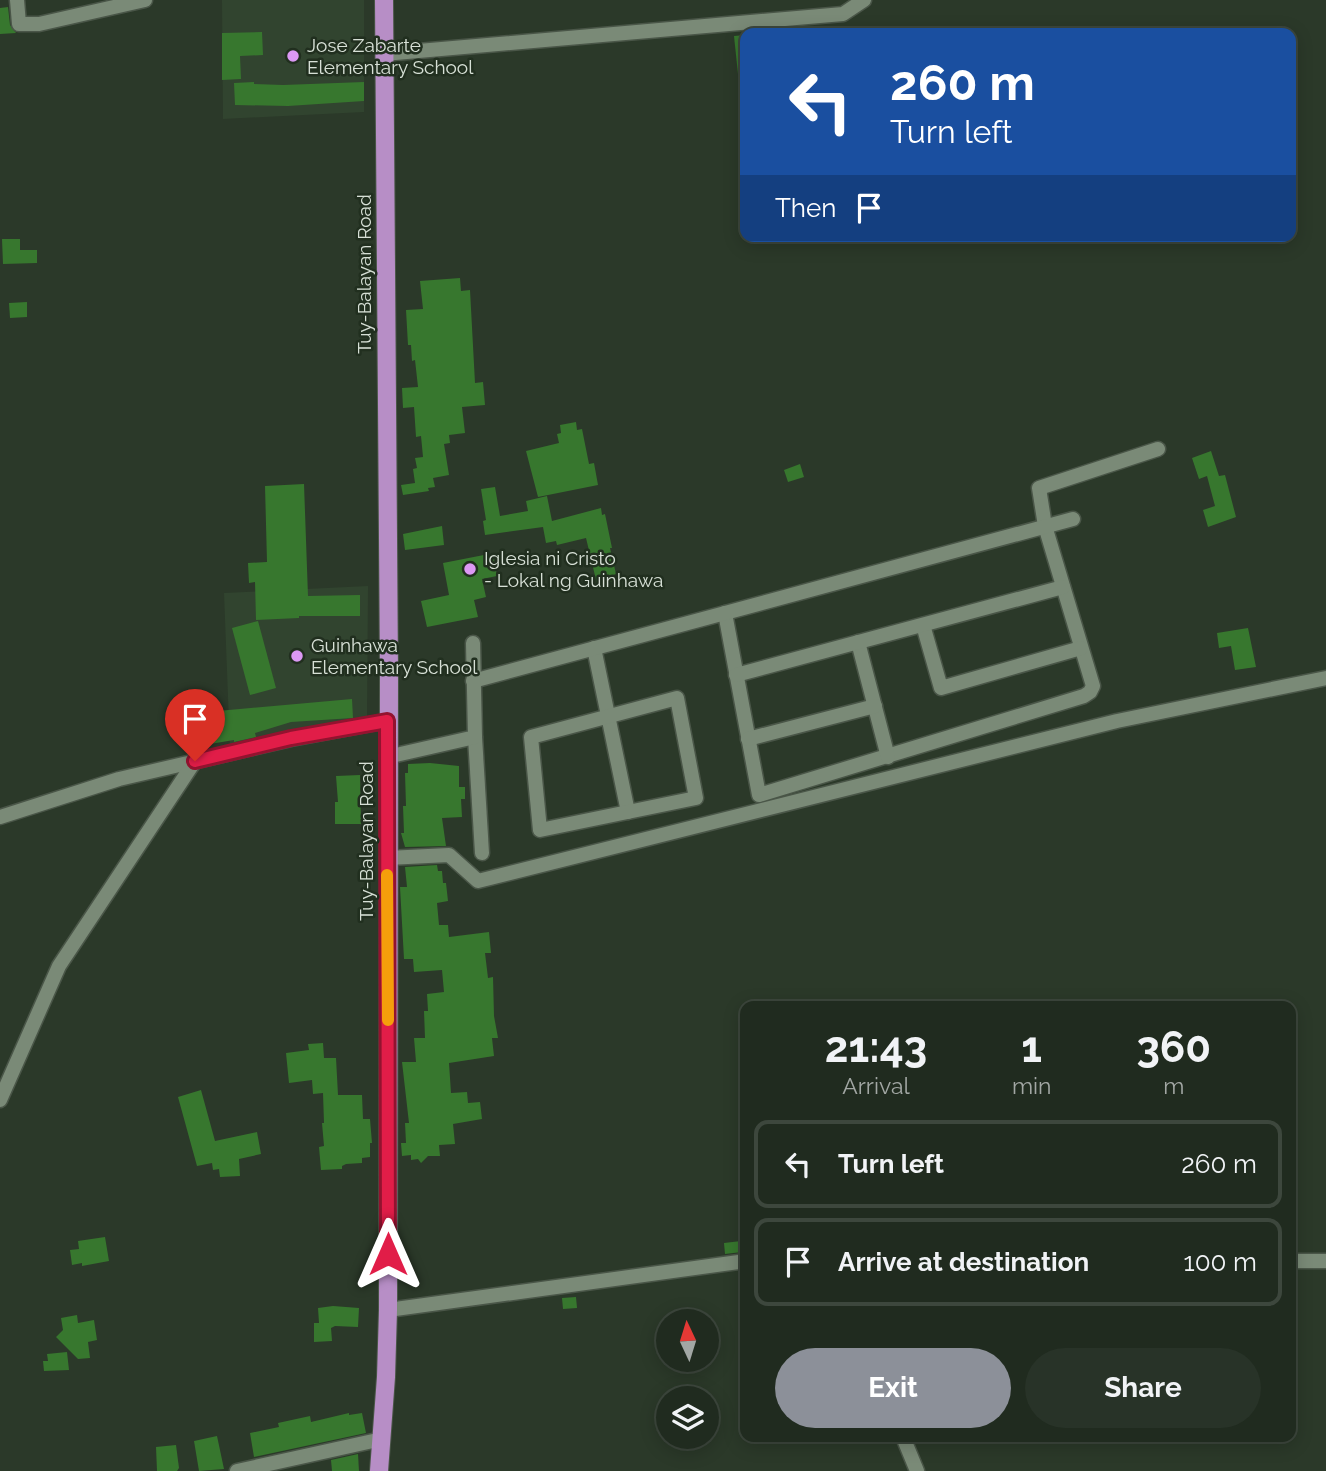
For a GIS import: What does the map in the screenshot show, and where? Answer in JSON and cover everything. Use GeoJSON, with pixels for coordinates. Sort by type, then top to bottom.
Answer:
{"type":"FeatureCollection","features":[{"type":"Feature","properties":{"kind":"main road","name":"Tuy-Balayan Road"},"geometry":{"type":"LineString","coordinates":[[379,1471],[388,1310],[389,673],[384,0]]}},
{"type":"Feature","properties":{"kind":"street"},"geometry":{"type":"LineString","coordinates":[[17,0],[19,24],[39,24],[145,0]]}},
{"type":"Feature","properties":{"kind":"street"},"geometry":{"type":"LineString","coordinates":[[384,54],[843,14],[864,0]]}},
{"type":"Feature","properties":{"kind":"street"},"geometry":{"type":"LineString","coordinates":[[725,613],[759,795],[1084,696],[1093,686],[1045,526],[1039,488],[1158,449]]}},
{"type":"Feature","properties":{"kind":"street"},"geometry":{"type":"LineString","coordinates":[[473,681],[1073,519]]}},
{"type":"Feature","properties":{"kind":"street"},"geometry":{"type":"LineString","coordinates":[[736,675],[1063,587]]}},
{"type":"Feature","properties":{"kind":"street"},"geometry":{"type":"LineString","coordinates":[[923,625],[941,688],[1082,648]]}},
{"type":"Feature","properties":{"kind":"street"},"geometry":{"type":"LineString","coordinates":[[858,642],[888,757]]}},
{"type":"Feature","properties":{"kind":"street"},"geometry":{"type":"LineString","coordinates":[[473,643],[482,853]]}},
{"type":"Feature","properties":{"kind":"street"},"geometry":{"type":"LineString","coordinates":[[594,648],[628,812]]}},
{"type":"Feature","properties":{"kind":"street"},"geometry":{"type":"LineString","coordinates":[[387,858],[449,855],[478,881],[1117,721],[1326,678]]}},
{"type":"Feature","properties":{"kind":"street"},"geometry":{"type":"LineString","coordinates":[[677,698],[696,798],[628,812],[540,830],[531,737],[677,698]]}},
{"type":"Feature","properties":{"kind":"street"},"geometry":{"type":"LineString","coordinates":[[748,739],[875,706]]}},
{"type":"Feature","properties":{"kind":"street"},"geometry":{"type":"LineString","coordinates":[[0,817],[119,779],[291,738],[387,721]]}},
{"type":"Feature","properties":{"kind":"street"},"geometry":{"type":"LineString","coordinates":[[387,757],[475,737]]}},
{"type":"Feature","properties":{"kind":"street"},"geometry":{"type":"LineString","coordinates":[[0,1100],[59,966],[195,761]]}},
{"type":"Feature","properties":{"kind":"street"},"geometry":{"type":"LineString","coordinates":[[1296,1261],[1326,1261]]}},
{"type":"Feature","properties":{"kind":"street"},"geometry":{"type":"LineString","coordinates":[[388,1310],[740,1262]]}},
{"type":"Feature","properties":{"kind":"street"},"geometry":{"type":"LineString","coordinates":[[237,1471],[382,1439]]}},
{"type":"Feature","properties":{"kind":"street"},"geometry":{"type":"LineString","coordinates":[[905,1442],[917,1471]]}},
{"type":"Feature","properties":{"kind":"path"},"geometry":{"type":"LineString","coordinates":[[327,674],[389,673]]}},
{"type":"Feature","properties":{"kind":"shaded area","name":"Jose Zabarte Elementary School"},"geometry":{"type":"Polygon","coordinates":[[[222,0],[364,0],[364,112],[223,119],[222,0]]]}},
{"type":"Feature","properties":{"kind":"shaded area","name":"Guinhawa Elementary School"},"geometry":{"type":"Polygon","coordinates":[[[368,586],[367,719],[230,749],[224,593],[368,586]]]}},
{"type":"Feature","properties":{"kind":"building"},"geometry":{"type":"Polygon","coordinates":[[[8,7],[10,25],[16,33],[0,34],[0,8],[8,7]]]}},
{"type":"Feature","properties":{"kind":"building"},"geometry":{"type":"Polygon","coordinates":[[[262,32],[263,55],[240,56],[241,79],[222,80],[222,33],[262,32]]]}},
{"type":"Feature","properties":{"kind":"building"},"geometry":{"type":"Polygon","coordinates":[[[734,36],[740,36],[740,74],[738,74],[734,36]]]}},
{"type":"Feature","properties":{"kind":"building"},"geometry":{"type":"Polygon","coordinates":[[[364,82],[364,101],[288,106],[235,105],[234,83],[283,85],[364,82]]]}},
{"type":"Feature","properties":{"kind":"building"},"geometry":{"type":"Polygon","coordinates":[[[2,239],[20,239],[20,250],[37,250],[37,263],[3,264],[2,239]]]}},
{"type":"Feature","properties":{"kind":"building"},"geometry":{"type":"Polygon","coordinates":[[[460,278],[461,291],[470,290],[475,383],[483,382],[485,405],[462,407],[465,433],[449,435],[450,443],[444,444],[449,475],[433,478],[435,487],[428,488],[429,491],[403,495],[401,485],[415,483],[415,458],[423,457],[421,436],[416,437],[414,407],[403,408],[402,388],[418,387],[415,360],[412,361],[411,345],[408,345],[406,310],[423,309],[420,281],[460,278]]]}},
{"type":"Feature","properties":{"kind":"building"},"geometry":{"type":"Polygon","coordinates":[[[27,302],[27,317],[10,318],[9,303],[27,302]]]}},
{"type":"Feature","properties":{"kind":"building"},"geometry":{"type":"Polygon","coordinates":[[[576,422],[577,430],[582,429],[589,464],[594,463],[598,485],[538,497],[526,451],[559,443],[557,434],[561,433],[560,425],[576,422]]]}},
{"type":"Feature","properties":{"kind":"building"},"geometry":{"type":"Polygon","coordinates":[[[1211,451],[1219,476],[1225,475],[1236,517],[1208,527],[1203,510],[1215,506],[1207,476],[1199,479],[1192,458],[1211,451]]]}},
{"type":"Feature","properties":{"kind":"building"},"geometry":{"type":"Polygon","coordinates":[[[800,464],[804,477],[788,482],[784,470],[800,464]]]}},
{"type":"Feature","properties":{"kind":"building"},"geometry":{"type":"Polygon","coordinates":[[[304,484],[308,596],[360,595],[360,616],[299,616],[256,620],[255,582],[249,583],[248,563],[267,562],[265,486],[304,484]]]}},
{"type":"Feature","properties":{"kind":"building"},"geometry":{"type":"Polygon","coordinates":[[[495,487],[500,516],[528,511],[526,501],[547,496],[552,521],[601,508],[602,515],[605,514],[612,548],[616,574],[613,575],[614,581],[597,584],[586,538],[557,545],[556,541],[546,543],[543,527],[485,535],[483,521],[486,520],[481,489],[495,487]]]}},
{"type":"Feature","properties":{"kind":"building"},"geometry":{"type":"Polygon","coordinates":[[[442,526],[444,545],[405,550],[403,534],[442,526]]]}},
{"type":"Feature","properties":{"kind":"building"},"geometry":{"type":"Polygon","coordinates":[[[489,554],[494,560],[497,576],[482,579],[486,597],[474,600],[478,617],[427,627],[421,601],[449,595],[443,563],[489,554]]]}},
{"type":"Feature","properties":{"kind":"building"},"geometry":{"type":"Polygon","coordinates":[[[258,621],[276,688],[250,695],[232,628],[258,621]]]}},
{"type":"Feature","properties":{"kind":"building"},"geometry":{"type":"Polygon","coordinates":[[[1248,628],[1256,667],[1235,670],[1231,646],[1219,648],[1217,633],[1248,628]]]}},
{"type":"Feature","properties":{"kind":"building"},"geometry":{"type":"Polygon","coordinates":[[[352,699],[353,718],[291,722],[255,733],[256,737],[234,742],[198,746],[197,739],[190,740],[186,716],[352,699]]]}},
{"type":"Feature","properties":{"kind":"building"},"geometry":{"type":"Polygon","coordinates":[[[408,764],[459,766],[459,787],[465,787],[465,799],[461,799],[462,817],[442,818],[446,846],[405,847],[401,833],[404,833],[403,806],[406,806],[405,773],[408,773],[408,764]]]}},
{"type":"Feature","properties":{"kind":"building"},"geometry":{"type":"Polygon","coordinates":[[[360,775],[361,824],[335,824],[335,802],[338,802],[336,776],[360,775]]]}},
{"type":"Feature","properties":{"kind":"building"},"geometry":{"type":"Polygon","coordinates":[[[437,865],[438,871],[442,871],[443,883],[446,883],[448,901],[437,903],[439,925],[448,925],[449,937],[489,932],[491,953],[485,953],[488,978],[493,977],[494,1016],[498,1038],[492,1038],[494,1056],[449,1063],[451,1093],[467,1092],[468,1103],[480,1102],[482,1119],[453,1124],[455,1144],[439,1145],[440,1156],[428,1156],[421,1163],[418,1159],[411,1160],[411,1155],[402,1156],[401,1143],[406,1143],[405,1123],[409,1123],[402,1062],[416,1062],[414,1038],[425,1038],[424,1011],[428,1011],[427,994],[444,992],[442,970],[414,972],[413,959],[404,959],[400,887],[407,887],[405,867],[437,865]]]}},
{"type":"Feature","properties":{"kind":"building"},"geometry":{"type":"Polygon","coordinates":[[[323,1043],[324,1058],[336,1058],[338,1095],[362,1095],[363,1119],[370,1119],[370,1157],[362,1158],[362,1163],[346,1164],[342,1169],[321,1170],[319,1147],[324,1146],[323,1093],[313,1094],[312,1080],[289,1083],[286,1053],[309,1050],[308,1044],[323,1043]]]}},
{"type":"Feature","properties":{"kind":"building"},"geometry":{"type":"Polygon","coordinates":[[[201,1090],[215,1141],[257,1132],[261,1154],[239,1159],[240,1176],[220,1177],[219,1169],[213,1170],[212,1163],[197,1166],[178,1097],[201,1090]]]}},
{"type":"Feature","properties":{"kind":"building"},"geometry":{"type":"Polygon","coordinates":[[[105,1237],[109,1261],[72,1265],[70,1250],[79,1249],[78,1241],[105,1237]]]}},
{"type":"Feature","properties":{"kind":"building"},"geometry":{"type":"Polygon","coordinates":[[[740,1241],[740,1252],[725,1254],[724,1243],[740,1241]]]}},
{"type":"Feature","properties":{"kind":"building"},"geometry":{"type":"Polygon","coordinates":[[[576,1297],[577,1308],[563,1309],[562,1298],[576,1297]]]}},
{"type":"Feature","properties":{"kind":"building"},"geometry":{"type":"Polygon","coordinates":[[[318,1308],[359,1308],[358,1327],[335,1326],[331,1328],[332,1341],[314,1342],[314,1323],[319,1323],[318,1308]]]}},
{"type":"Feature","properties":{"kind":"building"},"geometry":{"type":"Polygon","coordinates":[[[77,1315],[78,1323],[94,1320],[97,1340],[88,1342],[90,1358],[78,1359],[56,1337],[63,1330],[61,1318],[77,1315]]]}},
{"type":"Feature","properties":{"kind":"building"},"geometry":{"type":"Polygon","coordinates":[[[67,1352],[69,1370],[44,1371],[43,1361],[48,1361],[47,1354],[67,1352]]]}},
{"type":"Feature","properties":{"kind":"building"},"geometry":{"type":"Polygon","coordinates":[[[349,1413],[362,1413],[366,1433],[254,1457],[250,1433],[279,1427],[278,1423],[310,1416],[311,1422],[349,1413]]]}},
{"type":"Feature","properties":{"kind":"building"},"geometry":{"type":"Polygon","coordinates":[[[217,1436],[224,1469],[199,1471],[194,1441],[217,1436]]]}},
{"type":"Feature","properties":{"kind":"building"},"geometry":{"type":"Polygon","coordinates":[[[176,1445],[179,1468],[177,1471],[157,1471],[156,1447],[176,1445]]]}},
{"type":"Feature","properties":{"kind":"building"},"geometry":{"type":"Polygon","coordinates":[[[358,1454],[359,1471],[332,1471],[331,1460],[358,1454]]]}},
{"type":"Feature","properties":{"kind":"slow traffic"},"geometry":{"type":"LineString","coordinates":[[387,875],[388,1020]]}},
{"type":"Feature","properties":{"kind":"place","name":"Jose Zabarte Elementary School"},"geometry":{"type":"Point","coordinates":[293,56]}},
{"type":"Feature","properties":{"kind":"place","name":"Iglesia ni Cristo - Lokal ng Guinhawa"},"geometry":{"type":"Point","coordinates":[470,569]}},
{"type":"Feature","properties":{"kind":"place","name":"Guinhawa Elementary School"},"geometry":{"type":"Point","coordinates":[297,656]}},
{"type":"Feature","properties":{"kind":"route"},"geometry":{"type":"LineString","coordinates":[[195,761],[291,738],[387,721],[388,1254]]}}]}
